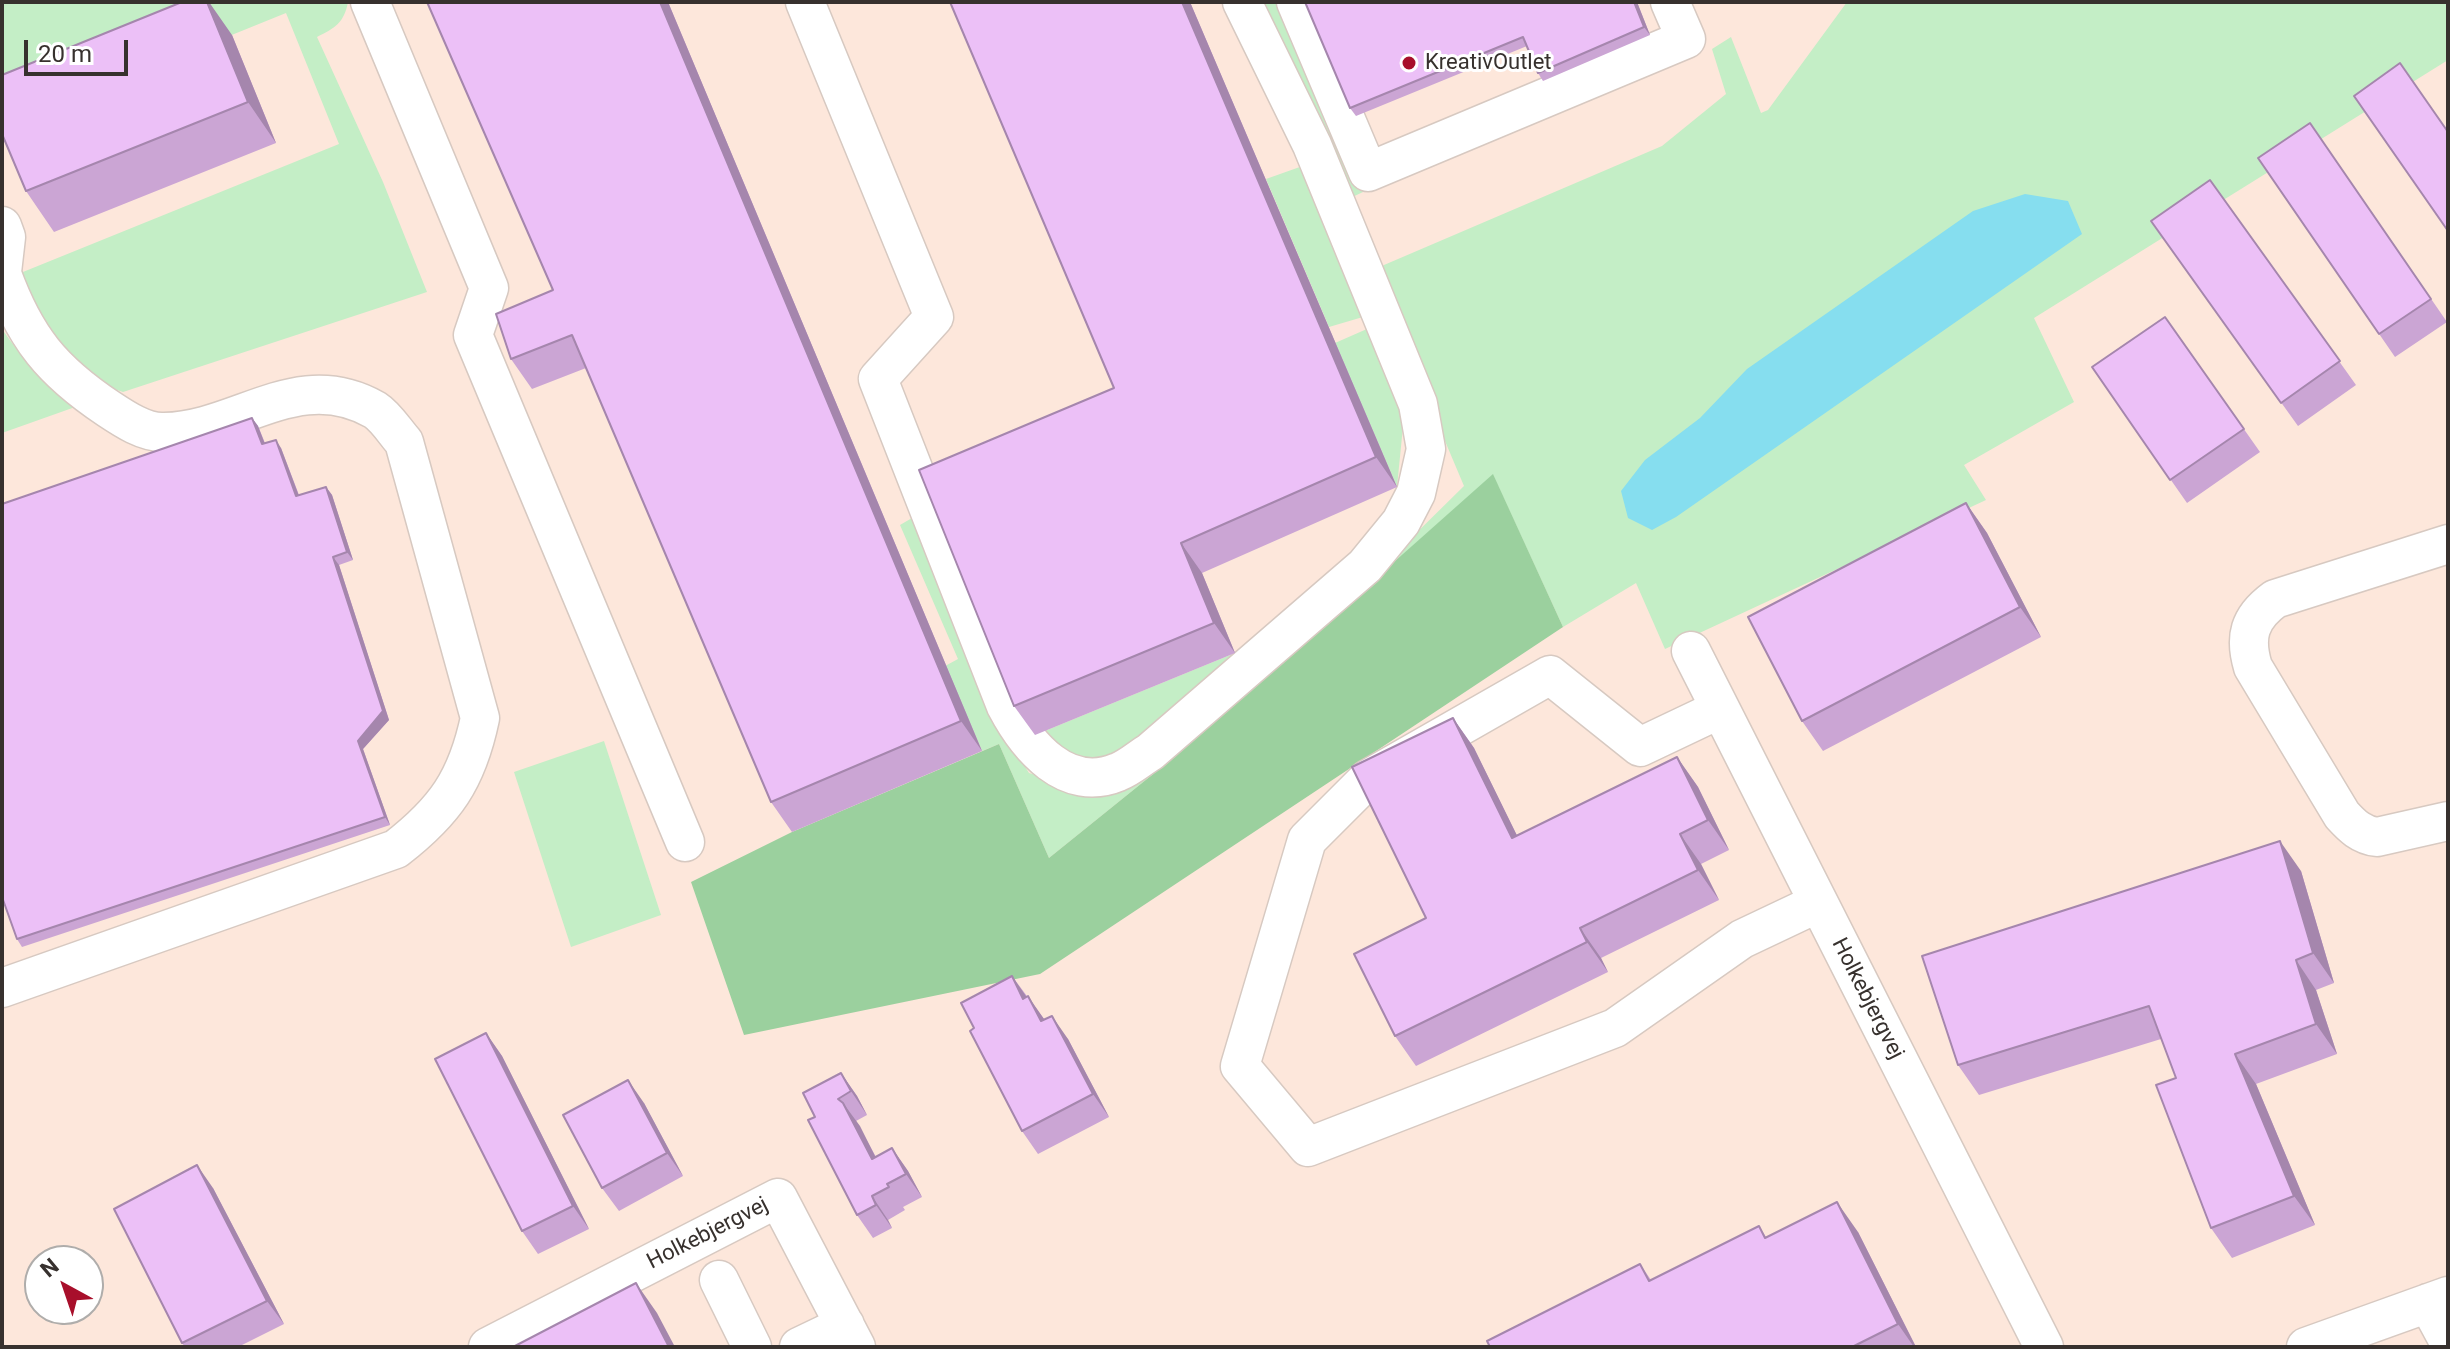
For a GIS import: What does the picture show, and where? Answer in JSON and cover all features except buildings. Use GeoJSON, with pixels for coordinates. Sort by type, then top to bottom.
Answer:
{"type":"FeatureCollection","features":[{"type":"Feature","properties":{"kind":"street"},"geometry":{"type":"LineString","coordinates":[[370,2],[489,288],[473,335],[685,842]]}},
{"type":"Feature","properties":{"kind":"street"},"geometry":{"type":"LineString","coordinates":[[805,2],[934,317],[878,379],[1006,706],[1020,733],[1042,758],[1065,772],[1088,778],[1118,773],[1150,752],[1365,566],[1401,522],[1416,493],[1426,449],[1418,404],[1318,159],[1242,2]]}},
{"type":"Feature","properties":{"kind":"street"},"geometry":{"type":"LineString","coordinates":[[1296,2],[1368,172],[1686,39],[1670,2]]}},
{"type":"Feature","properties":{"kind":"street"},"geometry":{"type":"LineString","coordinates":[[2,226],[6,237],[2,273],[17,314],[43,355],[66,378],[128,422],[162,433],[210,423],[299,394],[340,397],[377,411],[404,442],[480,718],[473,751],[458,787],[430,823],[396,849],[2,988]]}},
{"type":"Feature","properties":{"kind":"street"},"geometry":{"type":"LineString","coordinates":[[2448,544],[2275,599],[2259,610],[2248,629],[2247,646],[2253,667],[2342,815],[2353,827],[2367,836],[2377,837],[2448,821]]}},
{"type":"Feature","properties":{"kind":"street","name":"Holkebjergvej"},"geometry":{"type":"LineString","coordinates":[[1691,651],[2044,1347]]}},
{"type":"Feature","properties":{"kind":"street"},"geometry":{"type":"LineString","coordinates":[[1720,709],[1640,747],[1550,675],[1368,779],[1307,840],[1240,1066],[1308,1147],[1615,1028],[1742,939],[1818,903]]}},
{"type":"Feature","properties":{"kind":"street","name":"Holkebjergvej"},"geometry":{"type":"LineString","coordinates":[[488,1347],[778,1198],[851,1336]]}},
{"type":"Feature","properties":{"kind":"street"},"geometry":{"type":"LineString","coordinates":[[719,1280],[752,1347]]}},
{"type":"Feature","properties":{"kind":"street"},"geometry":{"type":"LineString","coordinates":[[2306,1347],[2438,1299],[2448,1340]]}},
{"type":"Feature","properties":{"kind":"street"},"geometry":{"type":"LineString","coordinates":[[799,1347],[851,1336]]}},
{"type":"Feature","properties":{"kind":"shaded area"},"geometry":{"type":"Polygon","coordinates":[[[2,2],[2448,2],[2448,1347],[2,1347],[2,2]]]}},
{"type":"Feature","properties":{"kind":"green space"},"geometry":{"type":"Polygon","coordinates":[[[10,2],[348,2],[338,24],[317,37],[383,182],[427,292],[123,392],[85,372],[58,345],[18,274],[339,144],[286,13],[2,128],[2,5],[10,2]]]}},
{"type":"Feature","properties":{"kind":"green space"},"geometry":{"type":"Polygon","coordinates":[[[1260,2],[1281,2],[1363,192],[1344,201],[1260,2]]]}},
{"type":"Feature","properties":{"kind":"green space"},"geometry":{"type":"Polygon","coordinates":[[[1847,2],[2448,2],[2448,60],[2034,318],[2074,402],[1964,465],[1986,500],[1665,649],[1636,583],[1563,627],[1493,475],[1178,754],[1049,858],[999,744],[982,751],[945,666],[958,659],[900,525],[912,518],[996,721],[1029,773],[1096,793],[1392,557],[1464,486],[1374,273],[1384,265],[1662,146],[1726,94],[1712,49],[1731,37],[1761,113],[1768,110],[1847,2]]]}},
{"type":"Feature","properties":{"kind":"green space"},"geometry":{"type":"Polygon","coordinates":[[[1311,163],[1373,314],[1329,327],[1266,179],[1311,163]]]}},
{"type":"Feature","properties":{"kind":"green space"},"geometry":{"type":"Polygon","coordinates":[[[1376,325],[1406,396],[1397,487],[1335,343],[1376,325]]]}},
{"type":"Feature","properties":{"kind":"green space"},"geometry":{"type":"Polygon","coordinates":[[[2,329],[45,381],[78,406],[2,433],[2,329]]]}},
{"type":"Feature","properties":{"kind":"green space"},"geometry":{"type":"Polygon","coordinates":[[[1493,474],[1563,627],[1040,974],[744,1035],[691,882],[792,832],[999,744],[1049,858],[1178,754],[1493,474]]]}},
{"type":"Feature","properties":{"kind":"green space"},"geometry":{"type":"Polygon","coordinates":[[[1235,653],[1211,681],[1110,760],[1079,763],[1035,735],[1235,653]]]}},
{"type":"Feature","properties":{"kind":"green space"},"geometry":{"type":"Polygon","coordinates":[[[604,741],[661,915],[571,947],[514,772],[604,741]]]}},
{"type":"Feature","properties":{"kind":"water"},"geometry":{"type":"Polygon","coordinates":[[[2025,194],[2068,201],[2082,234],[1676,517],[1652,530],[1628,518],[1621,491],[1645,460],[1700,418],[1747,369],[1973,211],[2025,194]]]}},
{"type":"Feature","properties":{"kind":"place","name":"KreativOutlet"},"geometry":{"type":"Point","coordinates":[1409,63]}}]}
